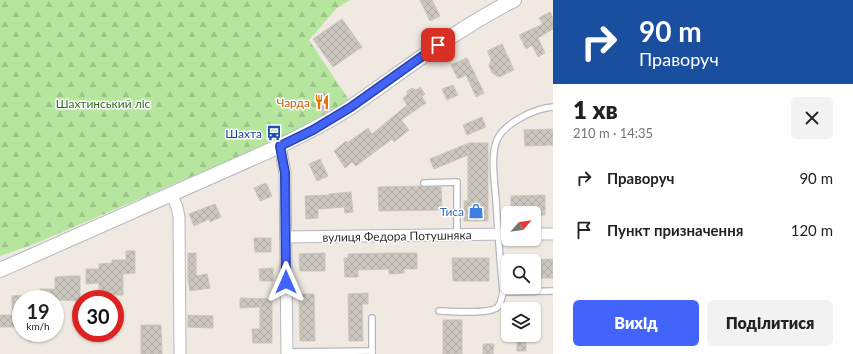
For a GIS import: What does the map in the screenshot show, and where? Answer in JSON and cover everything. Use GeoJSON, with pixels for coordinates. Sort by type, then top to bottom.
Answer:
{"type":"FeatureCollection","features":[{"type":"Feature","properties":{"kind":"street"},"geometry":{"type":"LineString","coordinates":[[0,270],[172,195],[313,130],[351,107],[444,42],[514,0]]}},
{"type":"Feature","properties":{"kind":"street"},"geometry":{"type":"LineString","coordinates":[[280,146],[285,173],[287,353]]}},
{"type":"Feature","properties":{"kind":"street"},"geometry":{"type":"LineString","coordinates":[[172,195],[178,207],[179,217],[180,354]]}},
{"type":"Feature","properties":{"kind":"street","name":"вулиця Федора Потушняка"},"geometry":{"type":"LineString","coordinates":[[286,237],[501,234]]}},
{"type":"Feature","properties":{"kind":"street"},"geometry":{"type":"LineString","coordinates":[[541,234],[553,234]]}},
{"type":"Feature","properties":{"kind":"lane"},"geometry":{"type":"LineString","coordinates":[[501,220],[494,173],[494,152],[497,140],[504,129],[514,122],[538,111],[553,107]]}},
{"type":"Feature","properties":{"kind":"lane"},"geometry":{"type":"LineString","coordinates":[[424,182],[457,182],[457,235]]}},
{"type":"Feature","properties":{"kind":"lane"},"geometry":{"type":"LineString","coordinates":[[541,291],[553,291]]}},
{"type":"Feature","properties":{"kind":"lane"},"geometry":{"type":"LineString","coordinates":[[439,311],[488,311],[499,305],[502,294]]}},
{"type":"Feature","properties":{"kind":"lane"},"geometry":{"type":"LineString","coordinates":[[287,353],[372,352],[372,318]]}},
{"type":"Feature","properties":{"kind":"green space","name":"Шахтинський ліс"},"geometry":{"type":"Polygon","coordinates":[[[0,0],[350,0],[337,8],[309,40],[349,100],[284,137],[34,244],[0,256],[0,0]]]}},
{"type":"Feature","properties":{"kind":"building"},"geometry":{"type":"Polygon","coordinates":[[[420,0],[432,0],[440,16],[430,21],[420,0]]]}},
{"type":"Feature","properties":{"kind":"building"},"geometry":{"type":"Polygon","coordinates":[[[550,12],[553,18],[553,29],[538,38],[545,53],[538,57],[532,45],[526,49],[519,35],[543,24],[539,18],[550,12]]]}},
{"type":"Feature","properties":{"kind":"building"},"geometry":{"type":"Polygon","coordinates":[[[342,19],[362,47],[333,67],[313,39],[342,19]]]}},
{"type":"Feature","properties":{"kind":"building"},"geometry":{"type":"Polygon","coordinates":[[[502,44],[514,70],[499,77],[492,73],[489,66],[491,59],[487,51],[502,44]]]}},
{"type":"Feature","properties":{"kind":"building"},"geometry":{"type":"Polygon","coordinates":[[[467,58],[484,93],[476,97],[466,75],[458,79],[451,65],[467,58]]]}},
{"type":"Feature","properties":{"kind":"building"},"geometry":{"type":"Polygon","coordinates":[[[453,85],[458,95],[447,100],[442,89],[453,85]]]}},
{"type":"Feature","properties":{"kind":"building"},"geometry":{"type":"Polygon","coordinates":[[[420,87],[425,94],[422,97],[426,103],[401,120],[409,130],[394,142],[392,139],[356,166],[352,162],[345,168],[334,151],[346,141],[347,143],[368,128],[372,134],[407,105],[403,98],[407,95],[407,91],[412,88],[416,90],[420,87]]]}},
{"type":"Feature","properties":{"kind":"building"},"geometry":{"type":"Polygon","coordinates":[[[320,91],[331,109],[323,113],[313,95],[320,91]]]}},
{"type":"Feature","properties":{"kind":"building"},"geometry":{"type":"Polygon","coordinates":[[[482,117],[486,127],[467,135],[463,125],[482,117]]]}},
{"type":"Feature","properties":{"kind":"building"},"geometry":{"type":"Polygon","coordinates":[[[553,129],[553,145],[525,146],[524,130],[553,129]]]}},
{"type":"Feature","properties":{"kind":"building"},"geometry":{"type":"Polygon","coordinates":[[[469,143],[488,143],[488,221],[464,221],[464,201],[468,201],[468,155],[434,169],[430,159],[469,143]]]}},
{"type":"Feature","properties":{"kind":"building"},"geometry":{"type":"Polygon","coordinates":[[[320,159],[328,176],[317,181],[309,164],[320,159]]]}},
{"type":"Feature","properties":{"kind":"building"},"geometry":{"type":"Polygon","coordinates":[[[266,183],[272,196],[260,201],[254,188],[266,183]]]}},
{"type":"Feature","properties":{"kind":"building"},"geometry":{"type":"Polygon","coordinates":[[[378,187],[441,187],[442,210],[379,211],[378,187]]]}},
{"type":"Feature","properties":{"kind":"building"},"geometry":{"type":"Polygon","coordinates":[[[351,192],[353,212],[345,213],[344,207],[318,209],[318,218],[306,219],[305,196],[351,192]]]}},
{"type":"Feature","properties":{"kind":"building"},"geometry":{"type":"Polygon","coordinates":[[[545,195],[545,215],[541,215],[541,206],[511,206],[511,196],[545,195]]]}},
{"type":"Feature","properties":{"kind":"building"},"geometry":{"type":"Polygon","coordinates":[[[215,204],[221,217],[210,222],[209,219],[194,226],[189,214],[215,204]]]}},
{"type":"Feature","properties":{"kind":"building"},"geometry":{"type":"Polygon","coordinates":[[[254,238],[271,238],[271,252],[255,252],[254,238]]]}},
{"type":"Feature","properties":{"kind":"building"},"geometry":{"type":"Polygon","coordinates":[[[126,251],[135,251],[135,273],[123,274],[123,290],[99,290],[99,283],[86,284],[86,269],[99,269],[99,264],[112,263],[112,260],[126,260],[126,251]]]}},
{"type":"Feature","properties":{"kind":"building"},"geometry":{"type":"Polygon","coordinates":[[[188,253],[196,253],[196,276],[207,274],[210,288],[190,291],[188,280],[188,253]]]}},
{"type":"Feature","properties":{"kind":"building"},"geometry":{"type":"Polygon","coordinates":[[[325,253],[325,271],[300,271],[299,254],[325,253]]]}},
{"type":"Feature","properties":{"kind":"building"},"geometry":{"type":"Polygon","coordinates":[[[417,253],[417,269],[404,269],[404,273],[389,274],[389,269],[358,270],[358,277],[345,277],[344,258],[348,258],[348,254],[417,253]]]}},
{"type":"Feature","properties":{"kind":"building"},"geometry":{"type":"Polygon","coordinates":[[[452,258],[489,258],[489,281],[453,281],[452,258]]]}},
{"type":"Feature","properties":{"kind":"building"},"geometry":{"type":"Polygon","coordinates":[[[553,259],[553,278],[541,278],[541,260],[553,259]]]}},
{"type":"Feature","properties":{"kind":"building"},"geometry":{"type":"Polygon","coordinates":[[[273,268],[273,281],[260,281],[259,269],[273,268]]]}},
{"type":"Feature","properties":{"kind":"building"},"geometry":{"type":"Polygon","coordinates":[[[80,276],[80,290],[72,290],[72,301],[64,300],[64,290],[40,290],[55,289],[55,277],[80,276]]]}},
{"type":"Feature","properties":{"kind":"building"},"geometry":{"type":"Polygon","coordinates":[[[368,293],[368,304],[362,304],[363,341],[349,341],[348,294],[368,293]]]}},
{"type":"Feature","properties":{"kind":"building"},"geometry":{"type":"Polygon","coordinates":[[[299,294],[314,294],[315,341],[300,341],[299,294]]]}},
{"type":"Feature","properties":{"kind":"building"},"geometry":{"type":"Polygon","coordinates":[[[240,298],[272,299],[272,343],[253,343],[252,329],[260,329],[260,307],[240,308],[240,298]]]}},
{"type":"Feature","properties":{"kind":"building"},"geometry":{"type":"Polygon","coordinates":[[[0,315],[12,315],[12,327],[0,327],[0,315]]]}},
{"type":"Feature","properties":{"kind":"building"},"geometry":{"type":"Polygon","coordinates":[[[188,315],[213,316],[213,328],[188,327],[188,315]]]}},
{"type":"Feature","properties":{"kind":"building"},"geometry":{"type":"Polygon","coordinates":[[[443,320],[462,320],[462,354],[443,354],[443,320]]]}},
{"type":"Feature","properties":{"kind":"building"},"geometry":{"type":"Polygon","coordinates":[[[141,325],[161,325],[162,354],[141,354],[141,325]]]}},
{"type":"Feature","properties":{"kind":"building"},"geometry":{"type":"Polygon","coordinates":[[[517,342],[526,342],[526,351],[517,351],[517,342]]]}},
{"type":"Feature","properties":{"kind":"building"},"geometry":{"type":"Polygon","coordinates":[[[483,344],[494,344],[493,354],[483,354],[483,344]]]}},
{"type":"Feature","properties":{"kind":"place","name":"Чарда"},"geometry":{"type":"Point","coordinates":[322,102]}},
{"type":"Feature","properties":{"kind":"place","name":"Шахта"},"geometry":{"type":"Point","coordinates":[274,133]}},
{"type":"Feature","properties":{"kind":"place","name":"Тиса"},"geometry":{"type":"Point","coordinates":[476,211]}},
{"type":"Feature","properties":{"kind":"route"},"geometry":{"type":"LineString","coordinates":[[286,282],[285,173],[280,146],[313,130],[351,107],[438,45]]}}]}
